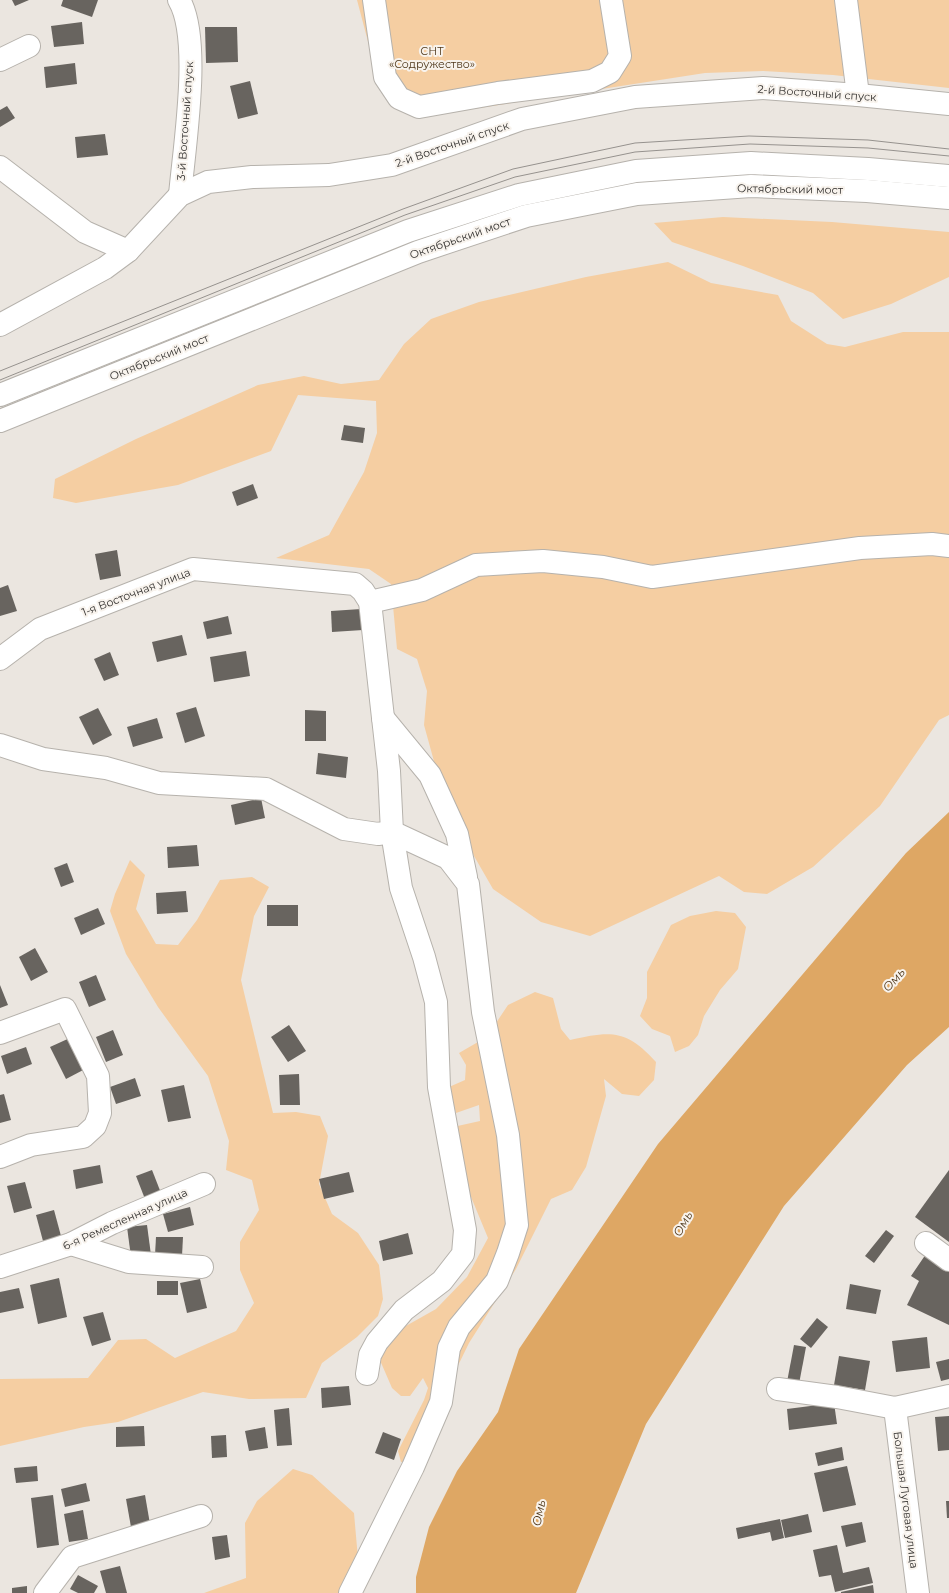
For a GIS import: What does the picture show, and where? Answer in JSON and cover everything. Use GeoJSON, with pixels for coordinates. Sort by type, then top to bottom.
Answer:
{"type":"FeatureCollection","features":[{"type":"Feature","properties":{"kind":"street","name":"3-й Восточный спуск"},"geometry":{"type":"LineString","coordinates":[[179,0],[185,10],[189,33],[190,76],[180,195]]}},
{"type":"Feature","properties":{"kind":"street"},"geometry":{"type":"LineString","coordinates":[[374,0],[385,77],[399,98],[419,107],[592,81],[610,72],[620,56],[611,0]]}},
{"type":"Feature","properties":{"kind":"street"},"geometry":{"type":"LineString","coordinates":[[846,0],[858,95]]}},
{"type":"Feature","properties":{"kind":"street"},"geometry":{"type":"LineString","coordinates":[[0,60],[29,46]]}},
{"type":"Feature","properties":{"kind":"street","name":"2-й Восточный спуск"},"geometry":{"type":"LineString","coordinates":[[0,325],[105,268],[128,251],[180,195],[208,182],[252,177],[329,176],[392,165],[522,119],[635,97],[763,88],[949,104]]}},
{"type":"Feature","properties":{"kind":"street","name":"Октябрьский мост"},"geometry":{"type":"LineString","coordinates":[[0,395],[408,231],[519,195],[636,171],[751,163],[868,169],[949,176]]}},
{"type":"Feature","properties":{"kind":"street"},"geometry":{"type":"LineString","coordinates":[[0,166],[85,232],[128,251]]}},
{"type":"Feature","properties":{"kind":"street","name":"Октябрьский мост"},"geometry":{"type":"LineString","coordinates":[[0,421],[418,252],[526,216],[638,194],[751,186],[867,190],[949,198]]}},
{"type":"Feature","properties":{"kind":"street"},"geometry":{"type":"LineString","coordinates":[[368,1374],[370,1355],[377,1342],[404,1310],[442,1281],[463,1254],[466,1230],[439,1087],[436,1002],[424,957],[401,888],[392,832],[389,771],[370,602],[422,590],[476,566],[544,561],[603,567],[652,577],[860,548],[932,544],[949,546]]}},
{"type":"Feature","properties":{"kind":"street","name":"1-я Восточная улица"},"geometry":{"type":"LineString","coordinates":[[0,659],[40,629],[193,569],[356,584],[363,591],[370,602]]}},
{"type":"Feature","properties":{"kind":"street"},"geometry":{"type":"LineString","coordinates":[[350,1593],[413,1467],[442,1402],[449,1348],[459,1327],[496,1281],[508,1253],[517,1225],[508,1135],[483,1012],[468,884],[457,834],[430,775],[383,718]]}},
{"type":"Feature","properties":{"kind":"street"},"geometry":{"type":"LineString","coordinates":[[0,745],[44,759],[106,768],[159,783],[266,789],[344,829],[378,834],[392,832],[448,858],[468,884]]}},
{"type":"Feature","properties":{"kind":"street"},"geometry":{"type":"LineString","coordinates":[[0,1033],[65,1009],[98,1076],[100,1113],[95,1126],[83,1137],[31,1145],[0,1158]]}},
{"type":"Feature","properties":{"kind":"street","name":"6-я Ремесленная улица"},"geometry":{"type":"LineString","coordinates":[[0,1267],[71,1244],[112,1223],[204,1184]]}},
{"type":"Feature","properties":{"kind":"street"},"geometry":{"type":"LineString","coordinates":[[926,1243],[949,1260]]}},
{"type":"Feature","properties":{"kind":"street"},"geometry":{"type":"LineString","coordinates":[[71,1244],[129,1262],[202,1267]]}},
{"type":"Feature","properties":{"kind":"street"},"geometry":{"type":"LineString","coordinates":[[778,1389],[837,1397],[895,1408],[949,1396]]}},
{"type":"Feature","properties":{"kind":"street","name":"Большая Луговая улица"},"geometry":{"type":"LineString","coordinates":[[895,1408],[918,1593]]}},
{"type":"Feature","properties":{"kind":"street"},"geometry":{"type":"LineString","coordinates":[[45,1593],[72,1557],[201,1516]]}},
{"type":"Feature","properties":{"kind":"green space","name":"СНТ «Содружество»"},"geometry":{"type":"Polygon","coordinates":[[[357,0],[949,0],[949,88],[833,75],[763,71],[705,73],[441,114],[380,87],[357,0]]]}},
{"type":"Feature","properties":{"kind":"green space"},"geometry":{"type":"Polygon","coordinates":[[[723,217],[832,222],[949,232],[949,277],[891,304],[843,319],[813,293],[743,266],[672,242],[654,223],[723,217]]]}},
{"type":"Feature","properties":{"kind":"green space"},"geometry":{"type":"Polygon","coordinates":[[[668,262],[711,283],[778,295],[791,321],[827,344],[845,347],[903,332],[949,332],[949,715],[939,720],[880,806],[813,867],[767,894],[744,892],[719,876],[590,936],[541,922],[493,889],[474,856],[440,783],[424,725],[427,691],[417,659],[397,649],[391,584],[369,569],[276,558],[329,535],[364,472],[377,433],[376,401],[298,395],[271,451],[178,485],[76,503],[53,498],[55,479],[136,439],[258,385],[304,376],[341,384],[379,380],[404,344],[431,319],[479,302],[586,277],[668,262]]]}},
{"type":"Feature","properties":{"kind":"green space"},"geometry":{"type":"Polygon","coordinates":[[[130,860],[145,875],[136,909],[156,944],[178,945],[197,920],[220,880],[252,877],[269,887],[254,916],[241,980],[273,1113],[296,1112],[320,1116],[328,1136],[319,1184],[332,1214],[358,1233],[379,1265],[383,1299],[378,1316],[357,1337],[322,1363],[306,1398],[249,1399],[203,1392],[118,1422],[84,1427],[0,1446],[0,1379],[88,1378],[118,1340],[146,1339],[175,1358],[236,1331],[254,1303],[240,1270],[240,1242],[259,1210],[252,1180],[226,1170],[229,1141],[208,1076],[158,1007],[126,954],[110,911],[115,894],[130,860]]]}},
{"type":"Feature","properties":{"kind":"green space"},"geometry":{"type":"Polygon","coordinates":[[[716,911],[735,913],[746,927],[738,969],[720,990],[704,1016],[698,1035],[689,1046],[675,1052],[670,1036],[652,1029],[640,1016],[647,998],[647,972],[671,925],[690,916],[716,911]]]}},
{"type":"Feature","properties":{"kind":"green space"},"geometry":{"type":"Polygon","coordinates":[[[535,992],[553,998],[561,1029],[570,1040],[607,1034],[617,1035],[636,1043],[656,1062],[654,1080],[639,1096],[622,1094],[604,1079],[606,1096],[586,1167],[572,1190],[551,1199],[516,1269],[469,1343],[450,1382],[406,1463],[401,1462],[398,1451],[424,1400],[428,1388],[423,1378],[410,1396],[401,1396],[392,1388],[379,1358],[397,1331],[436,1309],[467,1277],[488,1238],[464,1180],[453,1127],[480,1121],[479,1105],[456,1113],[449,1087],[465,1080],[466,1065],[459,1053],[478,1042],[494,1026],[508,1005],[535,992]]]}},
{"type":"Feature","properties":{"kind":"green space"},"geometry":{"type":"Polygon","coordinates":[[[293,1469],[312,1475],[354,1513],[361,1593],[204,1593],[246,1578],[245,1523],[257,1501],[293,1469]]]}},
{"type":"Feature","properties":{"kind":"water","name":"Омь"},"geometry":{"type":"Polygon","coordinates":[[[949,812],[949,1027],[907,1065],[784,1206],[646,1424],[576,1593],[416,1593],[416,1577],[429,1527],[457,1471],[498,1412],[519,1349],[658,1144],[906,853],[949,812]]]}},
{"type":"Feature","properties":{"kind":"building"},"geometry":{"type":"Polygon","coordinates":[[[12,0],[29,0],[15,6],[12,0]]]}},
{"type":"Feature","properties":{"kind":"building"},"geometry":{"type":"Polygon","coordinates":[[[63,0],[98,0],[92,17],[61,6],[63,0]]]}},
{"type":"Feature","properties":{"kind":"building"},"geometry":{"type":"Polygon","coordinates":[[[82,22],[84,44],[54,47],[51,26],[82,22]]]}},
{"type":"Feature","properties":{"kind":"building"},"geometry":{"type":"Polygon","coordinates":[[[205,27],[237,27],[238,62],[206,63],[205,27]]]}},
{"type":"Feature","properties":{"kind":"building"},"geometry":{"type":"Polygon","coordinates":[[[75,63],[77,84],[46,88],[44,67],[75,63]]]}},
{"type":"Feature","properties":{"kind":"building"},"geometry":{"type":"Polygon","coordinates":[[[250,81],[258,114],[238,119],[230,86],[250,81]]]}},
{"type":"Feature","properties":{"kind":"building"},"geometry":{"type":"Polygon","coordinates":[[[7,106],[15,118],[0,127],[0,110],[7,106]]]}},
{"type":"Feature","properties":{"kind":"building"},"geometry":{"type":"Polygon","coordinates":[[[105,134],[108,155],[77,158],[75,137],[105,134]]]}},
{"type":"Feature","properties":{"kind":"building"},"geometry":{"type":"Polygon","coordinates":[[[344,425],[365,428],[363,443],[341,440],[344,425]]]}},
{"type":"Feature","properties":{"kind":"building"},"geometry":{"type":"Polygon","coordinates":[[[253,484],[258,498],[237,506],[232,492],[253,484]]]}},
{"type":"Feature","properties":{"kind":"building"},"geometry":{"type":"Polygon","coordinates":[[[117,550],[121,576],[100,580],[95,554],[117,550]]]}},
{"type":"Feature","properties":{"kind":"building"},"geometry":{"type":"Polygon","coordinates":[[[8,585],[17,611],[0,616],[0,588],[8,585]]]}},
{"type":"Feature","properties":{"kind":"building"},"geometry":{"type":"Polygon","coordinates":[[[361,609],[363,630],[332,632],[331,611],[361,609]]]}},
{"type":"Feature","properties":{"kind":"building"},"geometry":{"type":"Polygon","coordinates":[[[228,616],[232,634],[207,639],[203,622],[228,616]]]}},
{"type":"Feature","properties":{"kind":"building"},"geometry":{"type":"Polygon","coordinates":[[[182,635],[187,655],[157,662],[152,642],[182,635]]]}},
{"type":"Feature","properties":{"kind":"building"},"geometry":{"type":"Polygon","coordinates":[[[246,651],[250,676],[214,682],[210,657],[246,651]]]}},
{"type":"Feature","properties":{"kind":"building"},"geometry":{"type":"Polygon","coordinates":[[[110,652],[119,675],[104,681],[94,659],[110,652]]]}},
{"type":"Feature","properties":{"kind":"building"},"geometry":{"type":"Polygon","coordinates":[[[196,707],[205,736],[185,743],[176,713],[196,707]]]}},
{"type":"Feature","properties":{"kind":"building"},"geometry":{"type":"Polygon","coordinates":[[[98,708],[112,735],[93,745],[79,717],[98,708]]]}},
{"type":"Feature","properties":{"kind":"building"},"geometry":{"type":"Polygon","coordinates":[[[305,710],[326,711],[326,741],[305,741],[305,710]]]}},
{"type":"Feature","properties":{"kind":"building"},"geometry":{"type":"Polygon","coordinates":[[[157,718],[163,738],[133,747],[127,727],[157,718]]]}},
{"type":"Feature","properties":{"kind":"building"},"geometry":{"type":"Polygon","coordinates":[[[318,753],[348,757],[346,778],[316,774],[318,753]]]}},
{"type":"Feature","properties":{"kind":"building"},"geometry":{"type":"Polygon","coordinates":[[[261,798],[265,818],[235,825],[231,805],[261,798]]]}},
{"type":"Feature","properties":{"kind":"building"},"geometry":{"type":"Polygon","coordinates":[[[197,845],[199,866],[168,868],[167,847],[197,845]]]}},
{"type":"Feature","properties":{"kind":"building"},"geometry":{"type":"Polygon","coordinates":[[[67,863],[74,882],[61,887],[54,868],[67,863]]]}},
{"type":"Feature","properties":{"kind":"building"},"geometry":{"type":"Polygon","coordinates":[[[186,891],[188,912],[157,914],[156,893],[186,891]]]}},
{"type":"Feature","properties":{"kind":"building"},"geometry":{"type":"Polygon","coordinates":[[[267,905],[298,905],[298,926],[267,926],[267,905]]]}},
{"type":"Feature","properties":{"kind":"building"},"geometry":{"type":"Polygon","coordinates":[[[98,908],[105,924],[81,935],[74,918],[98,908]]]}},
{"type":"Feature","properties":{"kind":"building"},"geometry":{"type":"Polygon","coordinates":[[[35,948],[48,972],[31,981],[19,957],[35,948]]]}},
{"type":"Feature","properties":{"kind":"building"},"geometry":{"type":"Polygon","coordinates":[[[96,975],[106,1000],[89,1007],[79,982],[96,975]]]}},
{"type":"Feature","properties":{"kind":"building"},"geometry":{"type":"Polygon","coordinates":[[[0,985],[8,1005],[0,1008],[0,985]]]}},
{"type":"Feature","properties":{"kind":"building"},"geometry":{"type":"Polygon","coordinates":[[[289,1025],[306,1051],[288,1062],[271,1037],[289,1025]]]}},
{"type":"Feature","properties":{"kind":"building"},"geometry":{"type":"Polygon","coordinates":[[[113,1030],[123,1055],[106,1062],[96,1037],[113,1030]]]}},
{"type":"Feature","properties":{"kind":"building"},"geometry":{"type":"Polygon","coordinates":[[[72,1037],[87,1068],[66,1079],[50,1047],[72,1037]]]}},
{"type":"Feature","properties":{"kind":"building"},"geometry":{"type":"Polygon","coordinates":[[[26,1047],[32,1064],[7,1074],[1,1056],[26,1047]]]}},
{"type":"Feature","properties":{"kind":"building"},"geometry":{"type":"Polygon","coordinates":[[[299,1074],[300,1105],[280,1105],[279,1075],[299,1074]]]}},
{"type":"Feature","properties":{"kind":"building"},"geometry":{"type":"Polygon","coordinates":[[[135,1078],[141,1096],[116,1104],[110,1087],[135,1078]]]}},
{"type":"Feature","properties":{"kind":"building"},"geometry":{"type":"Polygon","coordinates":[[[184,1085],[191,1118],[168,1122],[161,1090],[184,1085]]]}},
{"type":"Feature","properties":{"kind":"building"},"geometry":{"type":"Polygon","coordinates":[[[4,1094],[11,1120],[0,1123],[0,1095],[4,1094]]]}},
{"type":"Feature","properties":{"kind":"building"},"geometry":{"type":"Polygon","coordinates":[[[100,1165],[103,1183],[76,1189],[73,1170],[100,1165]]]}},
{"type":"Feature","properties":{"kind":"building"},"geometry":{"type":"Polygon","coordinates":[[[152,1170],[161,1193],[145,1199],[136,1176],[152,1170]]]}},
{"type":"Feature","properties":{"kind":"building"},"geometry":{"type":"Polygon","coordinates":[[[949,1170],[949,1242],[915,1217],[949,1170]]]}},
{"type":"Feature","properties":{"kind":"building"},"geometry":{"type":"Polygon","coordinates":[[[349,1172],[354,1192],[324,1199],[319,1179],[349,1172]]]}},
{"type":"Feature","properties":{"kind":"building"},"geometry":{"type":"Polygon","coordinates":[[[25,1182],[32,1208],[14,1213],[7,1186],[25,1182]]]}},
{"type":"Feature","properties":{"kind":"building"},"geometry":{"type":"Polygon","coordinates":[[[190,1207],[194,1225],[168,1232],[163,1214],[190,1207]]]}},
{"type":"Feature","properties":{"kind":"building"},"geometry":{"type":"Polygon","coordinates":[[[54,1210],[61,1236],[43,1241],[36,1215],[54,1210]]]}},
{"type":"Feature","properties":{"kind":"building"},"geometry":{"type":"Polygon","coordinates":[[[147,1225],[151,1255],[131,1257],[127,1227],[147,1225]]]}},
{"type":"Feature","properties":{"kind":"building"},"geometry":{"type":"Polygon","coordinates":[[[886,1230],[894,1236],[874,1263],[865,1256],[886,1230]]]}},
{"type":"Feature","properties":{"kind":"building"},"geometry":{"type":"Polygon","coordinates":[[[408,1233],[413,1254],[383,1261],[379,1241],[408,1233]]]}},
{"type":"Feature","properties":{"kind":"building"},"geometry":{"type":"Polygon","coordinates":[[[156,1237],[183,1237],[182,1256],[155,1255],[156,1237]]]}},
{"type":"Feature","properties":{"kind":"building"},"geometry":{"type":"Polygon","coordinates":[[[926,1254],[949,1269],[949,1325],[907,1305],[919,1281],[911,1276],[926,1254]]]}},
{"type":"Feature","properties":{"kind":"building"},"geometry":{"type":"Polygon","coordinates":[[[59,1278],[67,1317],[38,1324],[30,1285],[59,1278]]]}},
{"type":"Feature","properties":{"kind":"building"},"geometry":{"type":"Polygon","coordinates":[[[200,1279],[207,1308],[187,1313],[180,1283],[200,1279]]]}},
{"type":"Feature","properties":{"kind":"building"},"geometry":{"type":"Polygon","coordinates":[[[157,1281],[178,1281],[178,1295],[157,1295],[157,1281]]]}},
{"type":"Feature","properties":{"kind":"building"},"geometry":{"type":"Polygon","coordinates":[[[850,1284],[881,1290],[876,1314],[846,1309],[850,1284]]]}},
{"type":"Feature","properties":{"kind":"building"},"geometry":{"type":"Polygon","coordinates":[[[19,1288],[24,1308],[0,1313],[0,1292],[19,1288]]]}},
{"type":"Feature","properties":{"kind":"building"},"geometry":{"type":"Polygon","coordinates":[[[103,1312],[111,1340],[92,1346],[83,1317],[103,1312]]]}},
{"type":"Feature","properties":{"kind":"building"},"geometry":{"type":"Polygon","coordinates":[[[817,1318],[828,1327],[811,1348],[800,1339],[817,1318]]]}},
{"type":"Feature","properties":{"kind":"building"},"geometry":{"type":"Polygon","coordinates":[[[927,1337],[930,1368],[896,1372],[892,1341],[927,1337]]]}},
{"type":"Feature","properties":{"kind":"building"},"geometry":{"type":"Polygon","coordinates":[[[794,1345],[806,1347],[799,1384],[787,1382],[794,1345]]]}},
{"type":"Feature","properties":{"kind":"building"},"geometry":{"type":"Polygon","coordinates":[[[839,1356],[870,1361],[865,1390],[834,1385],[839,1356]]]}},
{"type":"Feature","properties":{"kind":"building"},"geometry":{"type":"Polygon","coordinates":[[[949,1359],[949,1379],[941,1381],[936,1362],[949,1359]]]}},
{"type":"Feature","properties":{"kind":"building"},"geometry":{"type":"Polygon","coordinates":[[[349,1386],[351,1405],[322,1408],[321,1388],[349,1386]]]}},
{"type":"Feature","properties":{"kind":"building"},"geometry":{"type":"Polygon","coordinates":[[[834,1403],[837,1424],[789,1430],[787,1409],[834,1403]]]}},
{"type":"Feature","properties":{"kind":"building"},"geometry":{"type":"Polygon","coordinates":[[[289,1408],[292,1445],[277,1446],[274,1410],[289,1408]]]}},
{"type":"Feature","properties":{"kind":"building"},"geometry":{"type":"Polygon","coordinates":[[[949,1416],[949,1450],[938,1451],[935,1417],[949,1416]]]}},
{"type":"Feature","properties":{"kind":"building"},"geometry":{"type":"Polygon","coordinates":[[[144,1426],[145,1446],[116,1447],[116,1427],[144,1426]]]}},
{"type":"Feature","properties":{"kind":"building"},"geometry":{"type":"Polygon","coordinates":[[[265,1427],[268,1448],[249,1451],[245,1431],[265,1427]]]}},
{"type":"Feature","properties":{"kind":"building"},"geometry":{"type":"Polygon","coordinates":[[[383,1432],[401,1439],[394,1460],[375,1453],[383,1432]]]}},
{"type":"Feature","properties":{"kind":"building"},"geometry":{"type":"Polygon","coordinates":[[[226,1435],[227,1457],[212,1458],[211,1436],[226,1435]]]}},
{"type":"Feature","properties":{"kind":"building"},"geometry":{"type":"Polygon","coordinates":[[[842,1447],[844,1460],[818,1466],[815,1453],[842,1447]]]}},
{"type":"Feature","properties":{"kind":"building"},"geometry":{"type":"Polygon","coordinates":[[[37,1466],[38,1481],[16,1483],[14,1468],[37,1466]]]}},
{"type":"Feature","properties":{"kind":"building"},"geometry":{"type":"Polygon","coordinates":[[[847,1466],[856,1505],[823,1512],[814,1473],[847,1466]]]}},
{"type":"Feature","properties":{"kind":"building"},"geometry":{"type":"Polygon","coordinates":[[[86,1483],[90,1501],[65,1507],[61,1489],[86,1483]]]}},
{"type":"Feature","properties":{"kind":"building"},"geometry":{"type":"Polygon","coordinates":[[[53,1495],[59,1545],[37,1548],[31,1498],[53,1495]]]}},
{"type":"Feature","properties":{"kind":"building"},"geometry":{"type":"Polygon","coordinates":[[[145,1495],[150,1524],[131,1527],[126,1499],[145,1495]]]}},
{"type":"Feature","properties":{"kind":"building"},"geometry":{"type":"Polygon","coordinates":[[[946,1501],[949,1501],[949,1518],[947,1518],[946,1501]]]}},
{"type":"Feature","properties":{"kind":"building"},"geometry":{"type":"Polygon","coordinates":[[[83,1510],[88,1539],[69,1542],[64,1514],[83,1510]]]}},
{"type":"Feature","properties":{"kind":"building"},"geometry":{"type":"Polygon","coordinates":[[[808,1514],[812,1532],[785,1538],[781,1520],[808,1514]]]}},
{"type":"Feature","properties":{"kind":"building"},"geometry":{"type":"Polygon","coordinates":[[[780,1519],[784,1538],[772,1541],[770,1532],[738,1539],[736,1528],[780,1519]]]}},
{"type":"Feature","properties":{"kind":"building"},"geometry":{"type":"Polygon","coordinates":[[[862,1522],[866,1542],[846,1547],[841,1526],[862,1522]]]}},
{"type":"Feature","properties":{"kind":"building"},"geometry":{"type":"Polygon","coordinates":[[[227,1535],[230,1557],[215,1560],[212,1537],[227,1535]]]}},
{"type":"Feature","properties":{"kind":"building"},"geometry":{"type":"Polygon","coordinates":[[[837,1545],[843,1573],[869,1567],[873,1583],[835,1592],[831,1575],[819,1577],[813,1550],[837,1545]]]}},
{"type":"Feature","properties":{"kind":"building"},"geometry":{"type":"Polygon","coordinates":[[[120,1566],[127,1593],[106,1593],[100,1571],[120,1566]]]}},
{"type":"Feature","properties":{"kind":"building"},"geometry":{"type":"Polygon","coordinates":[[[78,1575],[98,1586],[94,1593],[78,1593],[70,1589],[78,1575]]]}},
{"type":"Feature","properties":{"kind":"building"},"geometry":{"type":"Polygon","coordinates":[[[873,1585],[874,1593],[841,1593],[841,1592],[873,1585]]]}},
{"type":"Feature","properties":{"kind":"building"},"geometry":{"type":"Polygon","coordinates":[[[27,1586],[27,1593],[12,1593],[12,1588],[27,1586]]]}},
{"type":"Feature","properties":{"kind":"tram line"},"geometry":{"type":"LineString","coordinates":[[0,371],[403,209],[513,169],[635,143],[749,136],[868,140],[949,149]]}},
{"type":"Feature","properties":{"kind":"tram line"},"geometry":{"type":"LineString","coordinates":[[0,380],[405,215],[515,177],[635,152],[750,144],[868,148],[949,156]]}}]}
